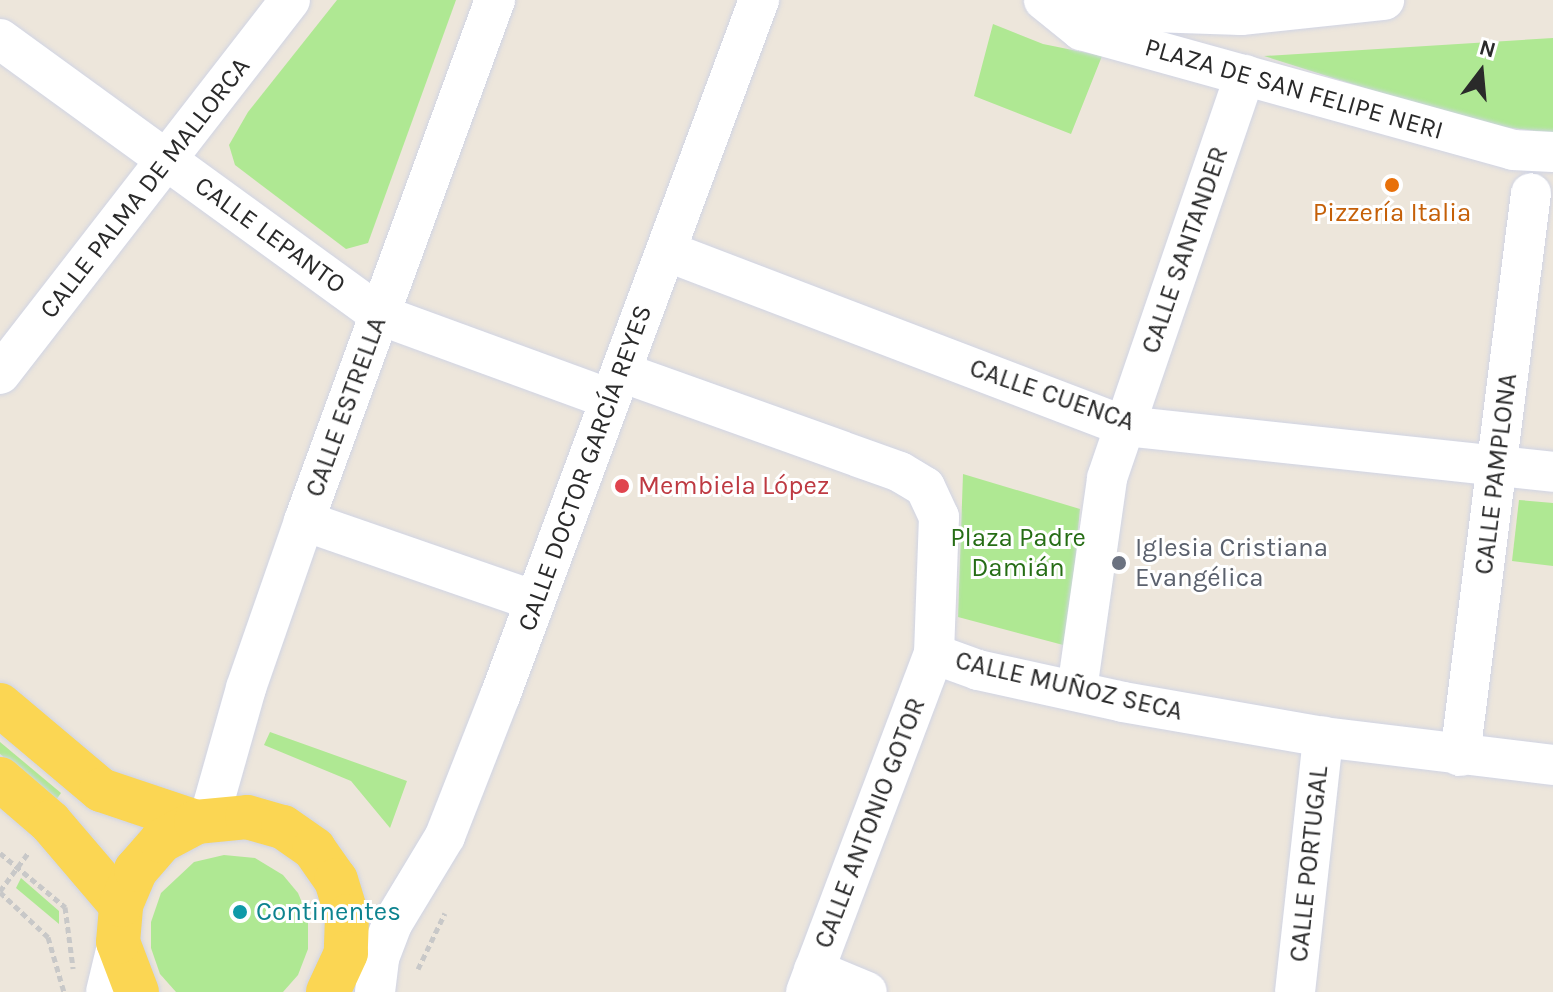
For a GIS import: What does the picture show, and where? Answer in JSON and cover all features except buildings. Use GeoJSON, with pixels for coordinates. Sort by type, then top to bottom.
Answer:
{"type":"FeatureCollection","features":[{"type":"Feature","properties":{"kind":"main road"},"geometry":{"type":"LineString","coordinates":[[0,705],[101,790],[202,821]]}},
{"type":"Feature","properties":{"kind":"main road"},"geometry":{"type":"LineString","coordinates":[[0,779],[50,822],[120,924],[137,992]]}},
{"type":"Feature","properties":{"kind":"main road"},"geometry":{"type":"LineString","coordinates":[[120,924],[136,870],[161,841],[202,821],[247,817],[283,827],[314,849],[336,880],[347,916],[351,979]]}},
{"type":"Feature","properties":{"kind":"street","name":"CALLE PALMA DE MALLORCA"},"geometry":{"type":"LineString","coordinates":[[0,374],[290,0]]}},
{"type":"Feature","properties":{"kind":"street","name":"CALLE ESTRELLA"},"geometry":{"type":"LineString","coordinates":[[202,821],[304,521],[495,0]]}},
{"type":"Feature","properties":{"kind":"street","name":"PLAZA DE SAN FELIPE NERI"},"geometry":{"type":"LineString","coordinates":[[1044,0],[1081,30],[1513,150],[1553,152]]}},
{"type":"Feature","properties":{"kind":"street"},"geometry":{"type":"LineString","coordinates":[[1075,0],[1151,12],[1241,15],[1384,0]]}},
{"type":"Feature","properties":{"kind":"street","name":"CALLE DOCTOR GARCÍA REYES"},"geometry":{"type":"LineString","coordinates":[[351,979],[392,924],[445,836],[759,1]]}},
{"type":"Feature","properties":{"kind":"street","name":"CALLE LEPANTO"},"geometry":{"type":"LineString","coordinates":[[0,39],[380,315],[616,386]]}},
{"type":"Feature","properties":{"kind":"street","name":"CALLE SANTANDER"},"geometry":{"type":"LineString","coordinates":[[1077,690],[1107,478],[1245,75]]}},
{"type":"Feature","properties":{"kind":"street","name":"CALLE PAMPLONA"},"geometry":{"type":"LineString","coordinates":[[1460,756],[1531,193]]}},
{"type":"Feature","properties":{"kind":"street","name":"CALLE CUENCA"},"geometry":{"type":"LineString","coordinates":[[666,251],[1125,426],[1553,472]]}},
{"type":"Feature","properties":{"kind":"street","name":"CALLE MUÑOZ SECA"},"geometry":{"type":"LineString","coordinates":[[616,386],[900,472],[925,487],[939,517],[934,654],[978,670],[1323,737],[1553,765]]}},
{"type":"Feature","properties":{"kind":"street"},"geometry":{"type":"LineString","coordinates":[[304,521],[535,601]]}},
{"type":"Feature","properties":{"kind":"street","name":"CALLE ANTONIO GOTOR"},"geometry":{"type":"LineString","coordinates":[[810,981],[934,654]]}},
{"type":"Feature","properties":{"kind":"street","name":"CALLE PORTUGAL"},"geometry":{"type":"LineString","coordinates":[[1295,992],[1323,737]]}},
{"type":"Feature","properties":{"kind":"street"},"geometry":{"type":"LineString","coordinates":[[90,984],[120,924]]}},
{"type":"Feature","properties":{"kind":"street"},"geometry":{"type":"LineString","coordinates":[[810,981],[867,992]]}},
{"type":"Feature","properties":{"kind":"path"},"geometry":{"type":"LineString","coordinates":[[0,853],[65,907],[90,984]]}},
{"type":"Feature","properties":{"kind":"path"},"geometry":{"type":"LineString","coordinates":[[0,892],[48,937],[64,992]]}},
{"type":"Feature","properties":{"kind":"green space"},"geometry":{"type":"Polygon","coordinates":[[[337,0],[456,0],[368,243],[346,249],[235,165],[229,145],[248,112],[337,0]]]}},
{"type":"Feature","properties":{"kind":"green space"},"geometry":{"type":"Polygon","coordinates":[[[993,24],[1043,44],[1102,56],[1071,134],[974,96],[993,24]]]}},
{"type":"Feature","properties":{"kind":"green space"},"geometry":{"type":"Polygon","coordinates":[[[1553,38],[1553,133],[1479,124],[1264,56],[1553,38]]]}},
{"type":"Feature","properties":{"kind":"green space","name":"Plaza Padre Damián"},"geometry":{"type":"Polygon","coordinates":[[[963,474],[1080,509],[1067,646],[958,617],[963,474]]]}},
{"type":"Feature","properties":{"kind":"green space"},"geometry":{"type":"Polygon","coordinates":[[[1519,500],[1553,503],[1553,566],[1512,561],[1519,500]]]}},
{"type":"Feature","properties":{"kind":"green space"},"geometry":{"type":"Polygon","coordinates":[[[270,732],[407,781],[390,828],[351,781],[264,745],[270,732]]]}},
{"type":"Feature","properties":{"kind":"green space"},"geometry":{"type":"Polygon","coordinates":[[[0,742],[61,793],[56,800],[0,754],[0,742]]]}},
{"type":"Feature","properties":{"kind":"green space"},"geometry":{"type":"Polygon","coordinates":[[[224,855],[255,858],[283,875],[298,893],[308,917],[308,949],[298,975],[283,992],[176,992],[160,974],[151,948],[151,922],[161,893],[194,862],[224,855]]]}},
{"type":"Feature","properties":{"kind":"green space"},"geometry":{"type":"Polygon","coordinates":[[[21,878],[59,911],[59,924],[16,888],[21,878]]]}},
{"type":"Feature","properties":{"kind":"place","name":"Pizzería Italia"},"geometry":{"type":"Point","coordinates":[1392,185]}},
{"type":"Feature","properties":{"kind":"place","name":"Membiela López"},"geometry":{"type":"Point","coordinates":[622,486]}},
{"type":"Feature","properties":{"kind":"place","name":"Iglesia Cristiana Evangélica"},"geometry":{"type":"Point","coordinates":[1119,563]}},
{"type":"Feature","properties":{"kind":"place","name":"Continentes"},"geometry":{"type":"Point","coordinates":[240,912]}}]}
